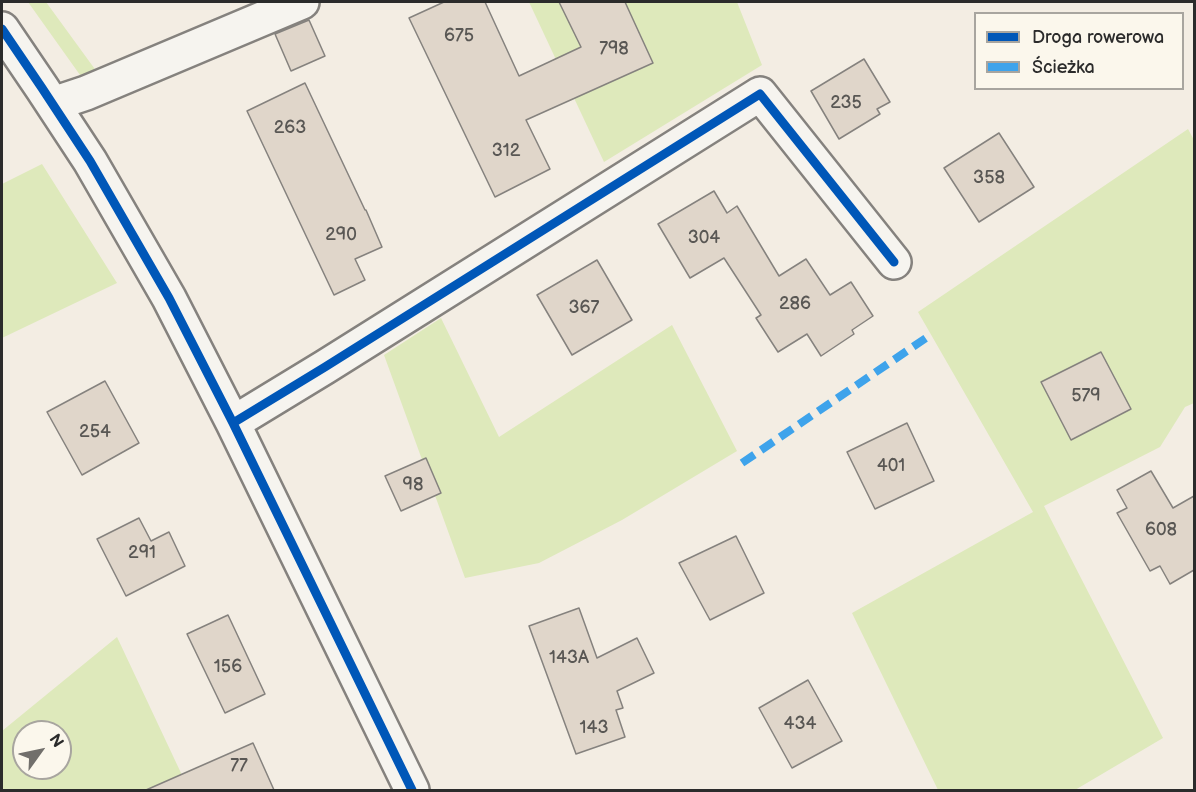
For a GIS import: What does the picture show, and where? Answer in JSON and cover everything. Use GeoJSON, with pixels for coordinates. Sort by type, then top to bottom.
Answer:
{"type":"FeatureCollection","features":[{"type":"Feature","properties":{"kind":"street"},"geometry":{"type":"LineString","coordinates":[[53,104],[86,93],[302,2]]}},
{"type":"Feature","properties":{"kind":"street"},"geometry":{"type":"LineString","coordinates":[[2,29],[90,161],[169,298],[233,423],[412,790]]}},
{"type":"Feature","properties":{"kind":"street"},"geometry":{"type":"LineString","coordinates":[[233,423],[325,368],[760,94],[894,262]]}},
{"type":"Feature","properties":{"kind":"green space"},"geometry":{"type":"Polygon","coordinates":[[[28,2],[46,2],[97,72],[80,75],[28,2]]]}},
{"type":"Feature","properties":{"kind":"green space"},"geometry":{"type":"Polygon","coordinates":[[[529,2],[737,2],[762,65],[604,162],[529,2]]]}},
{"type":"Feature","properties":{"kind":"green space"},"geometry":{"type":"Polygon","coordinates":[[[1188,129],[1194,140],[1194,403],[1185,407],[1160,447],[1044,506],[1163,738],[1075,790],[938,790],[852,613],[1033,512],[918,312],[1188,129]]]}},
{"type":"Feature","properties":{"kind":"green space"},"geometry":{"type":"Polygon","coordinates":[[[42,164],[117,283],[2,338],[2,184],[42,164]]]}},
{"type":"Feature","properties":{"kind":"green space"},"geometry":{"type":"Polygon","coordinates":[[[441,318],[499,437],[672,325],[737,451],[622,520],[539,563],[465,578],[384,355],[441,318]]]}},
{"type":"Feature","properties":{"kind":"green space"},"geometry":{"type":"Polygon","coordinates":[[[117,637],[189,790],[2,790],[2,731],[12,723],[12,780],[72,780],[72,720],[15,720],[117,637]]]}},
{"type":"Feature","properties":{"kind":"building"},"geometry":{"type":"Polygon","coordinates":[[[444,2],[485,2],[519,76],[581,47],[559,2],[625,2],[653,63],[526,120],[550,169],[495,197],[409,18],[444,2]]]}},
{"type":"Feature","properties":{"kind":"building"},"geometry":{"type":"Polygon","coordinates":[[[309,20],[325,56],[291,71],[275,34],[309,20]]]}},
{"type":"Feature","properties":{"kind":"building"},"geometry":{"type":"Polygon","coordinates":[[[864,59],[890,102],[877,109],[880,114],[839,139],[811,91],[864,59]]]}},
{"type":"Feature","properties":{"kind":"building"},"geometry":{"type":"Polygon","coordinates":[[[305,83],[382,247],[355,259],[365,280],[334,295],[247,111],[305,83]]]}},
{"type":"Feature","properties":{"kind":"building"},"geometry":{"type":"Polygon","coordinates":[[[999,133],[1034,187],[979,222],[944,168],[999,133]]]}},
{"type":"Feature","properties":{"kind":"building"},"geometry":{"type":"Polygon","coordinates":[[[714,191],[727,213],[737,206],[779,276],[806,259],[830,295],[851,282],[873,316],[852,330],[854,334],[821,356],[807,334],[778,352],[756,318],[761,315],[724,258],[690,278],[658,224],[714,191]]]}},
{"type":"Feature","properties":{"kind":"building"},"geometry":{"type":"Polygon","coordinates":[[[597,260],[632,320],[572,355],[537,295],[597,260]]]}},
{"type":"Feature","properties":{"kind":"building"},"geometry":{"type":"Polygon","coordinates":[[[1101,352],[1131,409],[1071,440],[1041,382],[1101,352]]]}},
{"type":"Feature","properties":{"kind":"building"},"geometry":{"type":"Polygon","coordinates":[[[105,381],[139,443],[82,475],[47,412],[105,381]]]}},
{"type":"Feature","properties":{"kind":"building"},"geometry":{"type":"Polygon","coordinates":[[[907,423],[934,481],[875,509],[847,452],[907,423]]]}},
{"type":"Feature","properties":{"kind":"building"},"geometry":{"type":"Polygon","coordinates":[[[426,458],[441,493],[401,511],[385,476],[426,458]]]}},
{"type":"Feature","properties":{"kind":"building"},"geometry":{"type":"Polygon","coordinates":[[[1151,471],[1173,508],[1194,496],[1194,570],[1170,584],[1160,566],[1150,571],[1117,513],[1127,508],[1117,490],[1151,471]]]}},
{"type":"Feature","properties":{"kind":"building"},"geometry":{"type":"Polygon","coordinates":[[[139,518],[151,541],[169,532],[185,566],[126,596],[97,539],[139,518]]]}},
{"type":"Feature","properties":{"kind":"building"},"geometry":{"type":"Polygon","coordinates":[[[736,536],[764,593],[710,620],[679,563],[736,536]]]}},
{"type":"Feature","properties":{"kind":"building"},"geometry":{"type":"Polygon","coordinates":[[[579,608],[597,658],[637,638],[654,673],[617,691],[623,708],[616,710],[625,737],[576,754],[529,626],[579,608]]]}},
{"type":"Feature","properties":{"kind":"building"},"geometry":{"type":"Polygon","coordinates":[[[228,615],[265,694],[225,713],[187,634],[228,615]]]}},
{"type":"Feature","properties":{"kind":"building"},"geometry":{"type":"Polygon","coordinates":[[[808,680],[842,741],[792,768],[759,708],[808,680]]]}},
{"type":"Feature","properties":{"kind":"building"},"geometry":{"type":"Polygon","coordinates":[[[253,743],[274,790],[146,790],[253,743]]]}},
{"type":"Feature","properties":{"kind":"marked path"},"geometry":{"type":"LineString","coordinates":[[742,463],[926,338]]}},
{"type":"Feature","properties":{"kind":"cycle path"},"geometry":{"type":"LineString","coordinates":[[2,29],[90,161],[169,298],[233,423],[412,790]]}},
{"type":"Feature","properties":{"kind":"cycle path"},"geometry":{"type":"LineString","coordinates":[[233,423],[760,94],[894,262]]}}]}
